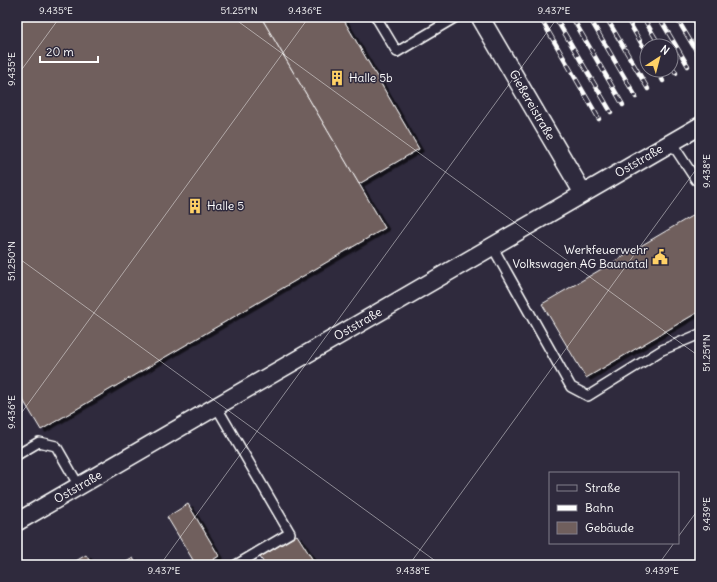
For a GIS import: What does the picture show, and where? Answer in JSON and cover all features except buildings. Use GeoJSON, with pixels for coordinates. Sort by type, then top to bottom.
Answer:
{"type":"FeatureCollection","features":[{"type":"Feature","properties":{"kind":"street","name":"Gießereistraße"},"geometry":{"type":"LineString","coordinates":[[480,17],[583,193]]}},
{"type":"Feature","properties":{"kind":"street","name":"Oststraße"},"geometry":{"type":"LineString","coordinates":[[17,522],[700,126]]}},
{"type":"Feature","properties":{"kind":"lane"},"geometry":{"type":"LineString","coordinates":[[376,17],[397,52],[456,17]]}},
{"type":"Feature","properties":{"kind":"lane"},"geometry":{"type":"LineString","coordinates":[[671,142],[696,180],[700,178]]}},
{"type":"Feature","properties":{"kind":"lane"},"geometry":{"type":"LineString","coordinates":[[492,246],[571,387],[588,396],[662,350],[700,334]]}},
{"type":"Feature","properties":{"kind":"lane"},"geometry":{"type":"LineString","coordinates":[[216,406],[290,533],[236,565]]}},
{"type":"Feature","properties":{"kind":"lane"},"geometry":{"type":"LineString","coordinates":[[17,455],[39,442],[56,446],[79,486]]}},
{"type":"Feature","properties":{"kind":"railway"},"geometry":{"type":"LineString","coordinates":[[540,17],[599,119]]}},
{"type":"Feature","properties":{"kind":"railway"},"geometry":{"type":"LineString","coordinates":[[555,17],[611,112]]}},
{"type":"Feature","properties":{"kind":"railway"},"geometry":{"type":"LineString","coordinates":[[572,17],[623,105]]}},
{"type":"Feature","properties":{"kind":"railway"},"geometry":{"type":"LineString","coordinates":[[589,17],[636,97]]}},
{"type":"Feature","properties":{"kind":"railway"},"geometry":{"type":"LineString","coordinates":[[606,17],[648,89]]}},
{"type":"Feature","properties":{"kind":"railway"},"geometry":{"type":"LineString","coordinates":[[626,17],[639,39]]}},
{"type":"Feature","properties":{"kind":"railway"},"geometry":{"type":"LineString","coordinates":[[643,17],[655,38]]}},
{"type":"Feature","properties":{"kind":"railway"},"geometry":{"type":"LineString","coordinates":[[659,17],[688,66]]}},
{"type":"Feature","properties":{"kind":"railway"},"geometry":{"type":"LineString","coordinates":[[676,17],[700,57]]}},
{"type":"Feature","properties":{"kind":"railway"},"geometry":{"type":"LineString","coordinates":[[693,17],[700,30]]}},
{"type":"Feature","properties":{"kind":"place","name":"Halle 5b"},"geometry":{"type":"Point","coordinates":[337,78]}},
{"type":"Feature","properties":{"kind":"place","name":"Halle 5"},"geometry":{"type":"Point","coordinates":[195,206]}},
{"type":"Feature","properties":{"kind":"place","name":"Werkfeuerwehr Volkswagen AG Baunatal"},"geometry":{"type":"Point","coordinates":[660,257]}}]}
